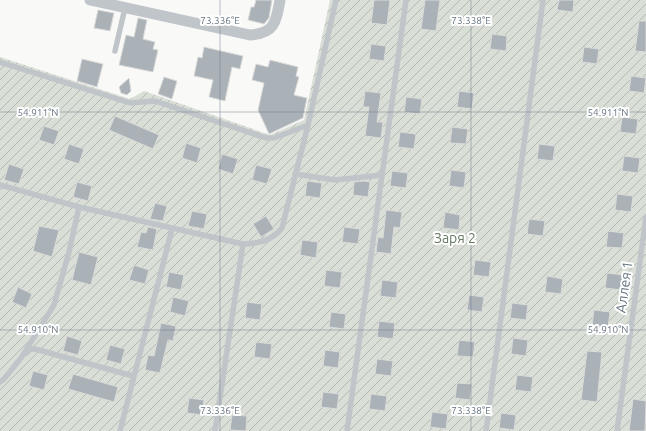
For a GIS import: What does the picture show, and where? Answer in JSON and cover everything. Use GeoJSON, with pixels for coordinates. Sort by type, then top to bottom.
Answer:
{"type":"FeatureCollection","features":[{"type":"Feature","properties":{"kind":"street"},"geometry":{"type":"LineString","coordinates":[[90,0],[250,35],[262,34],[270,30],[276,20],[280,0]]}},
{"type":"Feature","properties":{"kind":"lane"},"geometry":{"type":"LineString","coordinates":[[0,185],[79,207],[172,229],[243,244],[263,242],[278,233],[282,228],[308,125],[336,0]]}},
{"type":"Feature","properties":{"kind":"lane"},"geometry":{"type":"LineString","coordinates":[[347,431],[406,0]]}},
{"type":"Feature","properties":{"kind":"lane"},"geometry":{"type":"LineString","coordinates":[[486,431],[543,0]]}},
{"type":"Feature","properties":{"kind":"lane"},"geometry":{"type":"LineString","coordinates":[[115,51],[125,8]]}},
{"type":"Feature","properties":{"kind":"lane"},"geometry":{"type":"LineString","coordinates":[[0,62],[130,103],[155,101],[266,138],[274,138],[308,125]]}},
{"type":"Feature","properties":{"kind":"lane"},"geometry":{"type":"LineString","coordinates":[[295,174],[335,180],[382,175]]}},
{"type":"Feature","properties":{"kind":"lane"},"geometry":{"type":"LineString","coordinates":[[21,358],[54,305],[69,252],[79,207]]}},
{"type":"Feature","properties":{"kind":"lane","name":"Аллея 1"},"geometry":{"type":"LineString","coordinates":[[617,431],[646,217]]}},
{"type":"Feature","properties":{"kind":"lane"},"geometry":{"type":"LineString","coordinates":[[120,431],[172,229]]}},
{"type":"Feature","properties":{"kind":"lane"},"geometry":{"type":"LineString","coordinates":[[215,431],[243,244]]}},
{"type":"Feature","properties":{"kind":"lane"},"geometry":{"type":"LineString","coordinates":[[0,382],[27,351],[35,349],[133,376]]}},
{"type":"Feature","properties":{"kind":"green space","name":"Заря 2"},"geometry":{"type":"Polygon","coordinates":[[[330,0],[646,0],[646,431],[0,431],[0,57],[130,99],[144,91],[270,135],[304,120],[330,0]]]}},
{"type":"Feature","properties":{"kind":"building"},"geometry":{"type":"Polygon","coordinates":[[[256,0],[272,0],[269,18],[264,24],[248,20],[251,7],[254,7],[256,0]]]}},
{"type":"Feature","properties":{"kind":"building"},"geometry":{"type":"Polygon","coordinates":[[[374,0],[390,0],[387,25],[371,23],[374,0]]]}},
{"type":"Feature","properties":{"kind":"building"},"geometry":{"type":"Polygon","coordinates":[[[425,0],[440,0],[436,31],[421,29],[425,0]]]}},
{"type":"Feature","properties":{"kind":"building"},"geometry":{"type":"Polygon","coordinates":[[[559,0],[574,0],[573,12],[557,10],[559,0]]]}},
{"type":"Feature","properties":{"kind":"building"},"geometry":{"type":"Polygon","coordinates":[[[98,10],[114,13],[110,31],[94,28],[98,10]]]}},
{"type":"Feature","properties":{"kind":"building"},"geometry":{"type":"Polygon","coordinates":[[[138,18],[147,20],[143,39],[155,42],[153,49],[158,50],[153,72],[119,65],[126,35],[134,37],[138,18]]]}},
{"type":"Feature","properties":{"kind":"building"},"geometry":{"type":"Polygon","coordinates":[[[639,21],[646,21],[646,52],[635,51],[639,21]]]}},
{"type":"Feature","properties":{"kind":"building"},"geometry":{"type":"Polygon","coordinates":[[[492,34],[507,36],[506,51],[490,49],[492,34]]]}},
{"type":"Feature","properties":{"kind":"building"},"geometry":{"type":"Polygon","coordinates":[[[371,44],[386,46],[384,61],[369,59],[371,44]]]}},
{"type":"Feature","properties":{"kind":"building"},"geometry":{"type":"Polygon","coordinates":[[[204,47],[243,56],[240,69],[232,67],[225,101],[209,97],[213,80],[194,76],[198,57],[202,58],[204,47]]]}},
{"type":"Feature","properties":{"kind":"building"},"geometry":{"type":"Polygon","coordinates":[[[584,47],[599,49],[597,64],[582,62],[584,47]]]}},
{"type":"Feature","properties":{"kind":"building"},"geometry":{"type":"Polygon","coordinates":[[[82,59],[103,64],[97,87],[77,81],[82,59]]]}},
{"type":"Feature","properties":{"kind":"building"},"geometry":{"type":"Polygon","coordinates":[[[270,60],[298,67],[296,76],[299,77],[294,95],[307,98],[303,118],[269,134],[258,110],[264,83],[252,80],[256,64],[268,67],[270,60]]]}},
{"type":"Feature","properties":{"kind":"building"},"geometry":{"type":"Polygon","coordinates":[[[631,76],[646,78],[644,93],[629,91],[631,76]]]}},
{"type":"Feature","properties":{"kind":"building"},"geometry":{"type":"Polygon","coordinates":[[[164,77],[177,81],[172,99],[158,94],[164,77]]]}},
{"type":"Feature","properties":{"kind":"building"},"geometry":{"type":"Polygon","coordinates":[[[129,78],[131,91],[127,95],[121,93],[119,87],[129,78]]]}},
{"type":"Feature","properties":{"kind":"building"},"geometry":{"type":"Polygon","coordinates":[[[365,91],[381,93],[377,122],[383,122],[381,138],[365,136],[369,107],[363,107],[365,91]]]}},
{"type":"Feature","properties":{"kind":"building"},"geometry":{"type":"Polygon","coordinates":[[[459,91],[474,93],[472,109],[457,107],[459,91]]]}},
{"type":"Feature","properties":{"kind":"building"},"geometry":{"type":"Polygon","coordinates":[[[406,97],[422,99],[420,114],[404,112],[406,97]]]}},
{"type":"Feature","properties":{"kind":"building"},"geometry":{"type":"Polygon","coordinates":[[[115,116],[159,135],[153,149],[109,130],[115,116]]]}},
{"type":"Feature","properties":{"kind":"building"},"geometry":{"type":"Polygon","coordinates":[[[622,117],[638,119],[636,134],[620,132],[622,117]]]}},
{"type":"Feature","properties":{"kind":"building"},"geometry":{"type":"Polygon","coordinates":[[[44,126],[59,131],[54,145],[39,140],[44,126]]]}},
{"type":"Feature","properties":{"kind":"building"},"geometry":{"type":"Polygon","coordinates":[[[452,127],[468,129],[466,144],[450,143],[452,127]]]}},
{"type":"Feature","properties":{"kind":"building"},"geometry":{"type":"Polygon","coordinates":[[[400,132],[416,134],[414,149],[398,147],[400,132]]]}},
{"type":"Feature","properties":{"kind":"building"},"geometry":{"type":"Polygon","coordinates":[[[186,143],[201,148],[197,163],[182,158],[186,143]]]}},
{"type":"Feature","properties":{"kind":"building"},"geometry":{"type":"Polygon","coordinates":[[[69,144],[84,149],[79,164],[64,159],[69,144]]]}},
{"type":"Feature","properties":{"kind":"building"},"geometry":{"type":"Polygon","coordinates":[[[539,144],[555,146],[553,161],[537,159],[539,144]]]}},
{"type":"Feature","properties":{"kind":"building"},"geometry":{"type":"Polygon","coordinates":[[[222,154],[238,159],[233,174],[218,169],[222,154]]]}},
{"type":"Feature","properties":{"kind":"building"},"geometry":{"type":"Polygon","coordinates":[[[624,156],[640,158],[638,173],[622,171],[624,156]]]}},
{"type":"Feature","properties":{"kind":"building"},"geometry":{"type":"Polygon","coordinates":[[[9,164],[24,169],[19,184],[4,180],[9,164]]]}},
{"type":"Feature","properties":{"kind":"building"},"geometry":{"type":"Polygon","coordinates":[[[256,165],[272,169],[267,184],[252,180],[256,165]]]}},
{"type":"Feature","properties":{"kind":"building"},"geometry":{"type":"Polygon","coordinates":[[[451,170],[466,172],[464,188],[449,186],[451,170]]]}},
{"type":"Feature","properties":{"kind":"building"},"geometry":{"type":"Polygon","coordinates":[[[392,171],[408,173],[406,188],[390,186],[392,171]]]}},
{"type":"Feature","properties":{"kind":"building"},"geometry":{"type":"Polygon","coordinates":[[[307,181],[322,183],[320,198],[305,196],[307,181]]]}},
{"type":"Feature","properties":{"kind":"building"},"geometry":{"type":"Polygon","coordinates":[[[77,182],[92,186],[88,201],[73,197],[77,182]]]}},
{"type":"Feature","properties":{"kind":"building"},"geometry":{"type":"Polygon","coordinates":[[[354,182],[370,182],[368,197],[353,195],[354,182]]]}},
{"type":"Feature","properties":{"kind":"building"},"geometry":{"type":"Polygon","coordinates":[[[617,194],[633,196],[631,212],[615,210],[617,194]]]}},
{"type":"Feature","properties":{"kind":"building"},"geometry":{"type":"Polygon","coordinates":[[[155,203],[167,206],[163,221],[150,219],[155,203]]]}},
{"type":"Feature","properties":{"kind":"building"},"geometry":{"type":"Polygon","coordinates":[[[386,210],[402,212],[400,228],[394,227],[391,254],[376,252],[378,237],[383,238],[386,210]]]}},
{"type":"Feature","properties":{"kind":"building"},"geometry":{"type":"Polygon","coordinates":[[[192,211],[207,214],[204,229],[188,226],[192,211]]]}},
{"type":"Feature","properties":{"kind":"building"},"geometry":{"type":"Polygon","coordinates":[[[445,212],[460,215],[459,230],[443,228],[445,212]]]}},
{"type":"Feature","properties":{"kind":"building"},"geometry":{"type":"Polygon","coordinates":[[[266,216],[274,229],[261,237],[253,224],[266,216]]]}},
{"type":"Feature","properties":{"kind":"building"},"geometry":{"type":"Polygon","coordinates":[[[529,219],[545,221],[543,236],[527,234],[529,219]]]}},
{"type":"Feature","properties":{"kind":"building"},"geometry":{"type":"Polygon","coordinates":[[[39,226],[59,230],[52,257],[33,251],[39,226]]]}},
{"type":"Feature","properties":{"kind":"building"},"geometry":{"type":"Polygon","coordinates":[[[148,227],[157,229],[153,250],[137,247],[141,232],[146,233],[148,227]]]}},
{"type":"Feature","properties":{"kind":"building"},"geometry":{"type":"Polygon","coordinates":[[[344,227],[360,229],[358,244],[342,242],[344,227]]]}},
{"type":"Feature","properties":{"kind":"building"},"geometry":{"type":"Polygon","coordinates":[[[608,231],[624,233],[622,248],[606,247],[608,231]]]}},
{"type":"Feature","properties":{"kind":"building"},"geometry":{"type":"Polygon","coordinates":[[[302,240],[318,242],[316,258],[300,255],[302,240]]]}},
{"type":"Feature","properties":{"kind":"building"},"geometry":{"type":"Polygon","coordinates":[[[79,252],[98,257],[91,285],[72,280],[79,252]]]}},
{"type":"Feature","properties":{"kind":"building"},"geometry":{"type":"Polygon","coordinates":[[[475,260],[491,262],[489,277],[473,275],[475,260]]]}},
{"type":"Feature","properties":{"kind":"building"},"geometry":{"type":"Polygon","coordinates":[[[134,265],[149,270],[145,284],[129,280],[134,265]]]}},
{"type":"Feature","properties":{"kind":"building"},"geometry":{"type":"Polygon","coordinates":[[[326,270],[342,272],[340,288],[324,286],[326,270]]]}},
{"type":"Feature","properties":{"kind":"building"},"geometry":{"type":"Polygon","coordinates":[[[169,272],[184,275],[181,290],[166,287],[169,272]]]}},
{"type":"Feature","properties":{"kind":"building"},"geometry":{"type":"Polygon","coordinates":[[[607,273],[623,275],[621,290],[605,288],[607,273]]]}},
{"type":"Feature","properties":{"kind":"building"},"geometry":{"type":"Polygon","coordinates":[[[547,276],[563,279],[561,294],[545,292],[547,276]]]}},
{"type":"Feature","properties":{"kind":"building"},"geometry":{"type":"Polygon","coordinates":[[[382,280],[398,282],[396,298],[380,296],[382,280]]]}},
{"type":"Feature","properties":{"kind":"building"},"geometry":{"type":"Polygon","coordinates":[[[18,287],[32,294],[26,308],[12,302],[18,287]]]}},
{"type":"Feature","properties":{"kind":"building"},"geometry":{"type":"Polygon","coordinates":[[[469,295],[484,297],[482,312],[467,310],[469,295]]]}},
{"type":"Feature","properties":{"kind":"building"},"geometry":{"type":"Polygon","coordinates":[[[173,297],[189,301],[185,316],[170,312],[173,297]]]}},
{"type":"Feature","properties":{"kind":"building"},"geometry":{"type":"Polygon","coordinates":[[[247,302],[262,304],[260,320],[245,318],[247,302]]]}},
{"type":"Feature","properties":{"kind":"building"},"geometry":{"type":"Polygon","coordinates":[[[512,303],[528,305],[526,320],[510,318],[512,303]]]}},
{"type":"Feature","properties":{"kind":"building"},"geometry":{"type":"Polygon","coordinates":[[[594,310],[610,312],[608,328],[592,326],[594,310]]]}},
{"type":"Feature","properties":{"kind":"building"},"geometry":{"type":"Polygon","coordinates":[[[331,312],[346,314],[344,329],[329,327],[331,312]]]}},
{"type":"Feature","properties":{"kind":"building"},"geometry":{"type":"Polygon","coordinates":[[[379,321],[395,323],[393,339],[377,337],[379,321]]]}},
{"type":"Feature","properties":{"kind":"building"},"geometry":{"type":"Polygon","coordinates":[[[161,323],[176,326],[173,341],[168,340],[160,373],[145,370],[148,355],[154,356],[161,323]]]}},
{"type":"Feature","properties":{"kind":"building"},"geometry":{"type":"Polygon","coordinates":[[[67,336],[82,341],[78,355],[63,351],[67,336]]]}},
{"type":"Feature","properties":{"kind":"building"},"geometry":{"type":"Polygon","coordinates":[[[513,338],[528,340],[526,356],[511,354],[513,338]]]}},
{"type":"Feature","properties":{"kind":"building"},"geometry":{"type":"Polygon","coordinates":[[[459,340],[475,342],[473,357],[457,356],[459,340]]]}},
{"type":"Feature","properties":{"kind":"building"},"geometry":{"type":"Polygon","coordinates":[[[256,342],[272,344],[270,359],[254,357],[256,342]]]}},
{"type":"Feature","properties":{"kind":"building"},"geometry":{"type":"Polygon","coordinates":[[[110,345],[125,349],[121,364],[106,360],[110,345]]]}},
{"type":"Feature","properties":{"kind":"building"},"geometry":{"type":"Polygon","coordinates":[[[325,350],[340,352],[338,368],[323,366],[325,350]]]}},
{"type":"Feature","properties":{"kind":"building"},"geometry":{"type":"Polygon","coordinates":[[[587,351],[602,352],[597,402],[581,400],[587,351]]]}},
{"type":"Feature","properties":{"kind":"building"},"geometry":{"type":"Polygon","coordinates":[[[377,359],[393,361],[391,376],[375,374],[377,359]]]}},
{"type":"Feature","properties":{"kind":"building"},"geometry":{"type":"Polygon","coordinates":[[[33,371],[48,375],[44,390],[29,386],[33,371]]]}},
{"type":"Feature","properties":{"kind":"building"},"geometry":{"type":"Polygon","coordinates":[[[73,374],[118,387],[114,402],[68,389],[73,374]]]}},
{"type":"Feature","properties":{"kind":"building"},"geometry":{"type":"Polygon","coordinates":[[[517,375],[533,377],[531,392],[515,390],[517,375]]]}},
{"type":"Feature","properties":{"kind":"building"},"geometry":{"type":"Polygon","coordinates":[[[457,383],[472,384],[470,400],[455,398],[457,383]]]}},
{"type":"Feature","properties":{"kind":"building"},"geometry":{"type":"Polygon","coordinates":[[[323,392],[339,394],[337,409],[321,407],[323,392]]]}},
{"type":"Feature","properties":{"kind":"building"},"geometry":{"type":"Polygon","coordinates":[[[371,394],[387,396],[385,411],[369,409],[371,394]]]}},
{"type":"Feature","properties":{"kind":"building"},"geometry":{"type":"Polygon","coordinates":[[[189,398],[204,400],[202,415],[187,413],[189,398]]]}},
{"type":"Feature","properties":{"kind":"building"},"geometry":{"type":"Polygon","coordinates":[[[633,399],[646,401],[645,431],[629,431],[633,399]]]}},
{"type":"Feature","properties":{"kind":"building"},"geometry":{"type":"Polygon","coordinates":[[[432,412],[448,414],[446,429],[430,427],[432,412]]]}},
{"type":"Feature","properties":{"kind":"building"},"geometry":{"type":"Polygon","coordinates":[[[501,413],[516,415],[514,430],[499,428],[501,413]]]}},
{"type":"Feature","properties":{"kind":"building"},"geometry":{"type":"Polygon","coordinates":[[[232,415],[247,416],[246,431],[230,430],[232,415]]]}}]}
